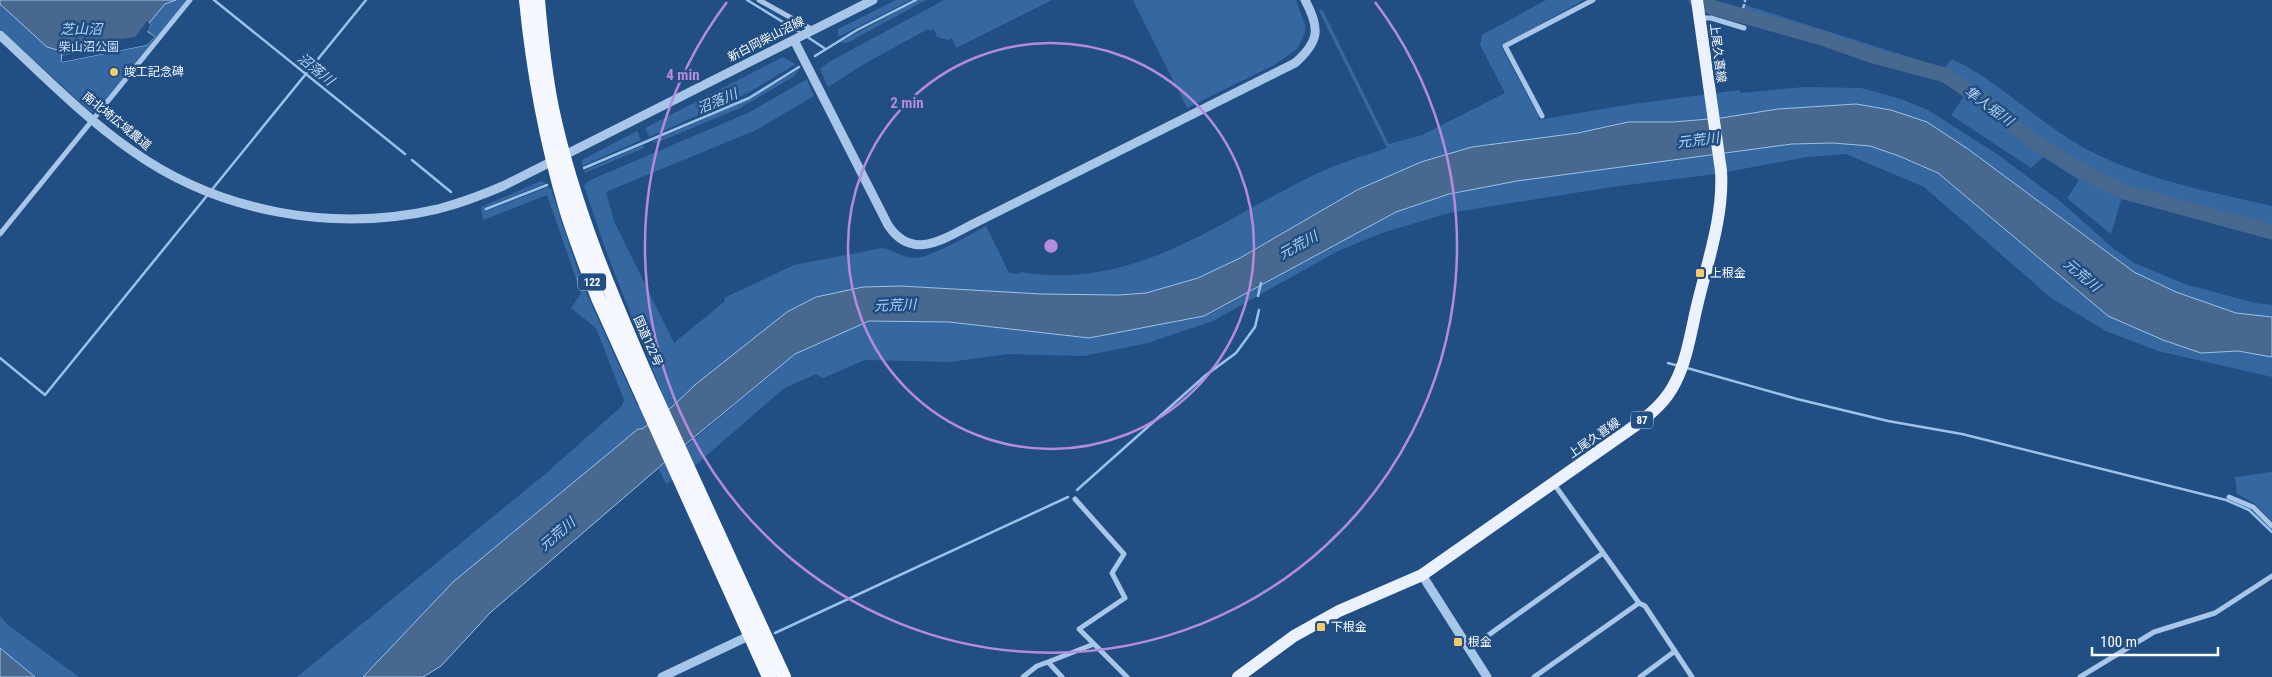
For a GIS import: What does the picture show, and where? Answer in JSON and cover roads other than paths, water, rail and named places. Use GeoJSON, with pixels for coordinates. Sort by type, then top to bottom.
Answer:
{"type":"FeatureCollection","features":[{"type":"Feature","properties":{"kind":"highway","name":"122"},"geometry":{"type":"LineString","coordinates":[[526,0],[536,77],[558,158]]}},
{"type":"Feature","properties":{"kind":"highway","name":"122"},"geometry":{"type":"LineString","coordinates":[[538,0],[566,211],[598,298],[648,393],[756,633],[784,677]]}},
{"type":"Feature","properties":{"kind":"highway","name":"122"},"geometry":{"type":"LineString","coordinates":[[756,633],[769,677]]}},
{"type":"Feature","properties":{"kind":"main road","name":"上尾久喜線"},"geometry":{"type":"LineString","coordinates":[[1238,677],[1294,636],[1339,611],[1422,575],[1651,413],[1670,393],[1682,365],[1720,206],[1721,171],[1699,10]]}},
{"type":"Feature","properties":{"kind":"street"},"geometry":{"type":"LineString","coordinates":[[0,234],[190,0]]}},
{"type":"Feature","properties":{"kind":"street"},"geometry":{"type":"LineString","coordinates":[[759,0],[813,30]]}},
{"type":"Feature","properties":{"kind":"street","name":"新白岡柴山沼線"},"geometry":{"type":"LineString","coordinates":[[558,158],[873,0]]}},
{"type":"Feature","properties":{"kind":"street"},"geometry":{"type":"LineString","coordinates":[[794,40],[895,235],[906,243],[925,245],[936,242],[977,222],[1295,62],[1313,44],[1316,32],[1316,23],[1305,0]]}},
{"type":"Feature","properties":{"kind":"street"},"geometry":{"type":"LineString","coordinates":[[1542,116],[1506,46],[1593,0]]}},
{"type":"Feature","properties":{"kind":"street"},"geometry":{"type":"LineString","coordinates":[[1699,10],[1710,18],[1744,28]]}},
{"type":"Feature","properties":{"kind":"street","name":"南北埼広域農道"},"geometry":{"type":"LineString","coordinates":[[0,35],[93,120],[147,161],[200,189],[244,205],[283,214],[320,218],[373,219],[440,208],[503,186],[558,158]]}},
{"type":"Feature","properties":{"kind":"street"},"geometry":{"type":"LineString","coordinates":[[1554,483],[1639,603],[1645,606],[1692,677]]}},
{"type":"Feature","properties":{"kind":"street"},"geometry":{"type":"LineString","coordinates":[[2229,497],[2253,507],[2272,526]]}},
{"type":"Feature","properties":{"kind":"street"},"geometry":{"type":"LineString","coordinates":[[1075,499],[1124,554],[1112,573],[1125,598],[1079,630],[1127,677]]}},
{"type":"Feature","properties":{"kind":"street"},"geometry":{"type":"LineString","coordinates":[[1469,649],[1603,553]]}},
{"type":"Feature","properties":{"kind":"street"},"geometry":{"type":"LineString","coordinates":[[1422,575],[1487,677]]}},
{"type":"Feature","properties":{"kind":"street"},"geometry":{"type":"LineString","coordinates":[[2080,677],[2154,632],[2216,613],[2272,576]]}},
{"type":"Feature","properties":{"kind":"street"},"geometry":{"type":"LineString","coordinates":[[1534,677],[1639,603]]}},
{"type":"Feature","properties":{"kind":"street"},"geometry":{"type":"LineString","coordinates":[[662,677],[756,633]]}},
{"type":"Feature","properties":{"kind":"street"},"geometry":{"type":"LineString","coordinates":[[1023,677],[1037,666],[1094,644]]}},
{"type":"Feature","properties":{"kind":"street"},"geometry":{"type":"LineString","coordinates":[[1640,677],[1674,651]]}},
{"type":"Feature","properties":{"kind":"street"},"geometry":{"type":"LineString","coordinates":[[1048,662],[1062,677]]}},
{"type":"Feature","properties":{"kind":"water","name":"芝山沼"},"geometry":{"type":"Polygon","coordinates":[[[0,0],[176,0],[165,4],[149,23],[151,25],[147,31],[155,37],[147,45],[62,62],[61,51],[47,47],[0,4],[0,0]]]}},
{"type":"Feature","properties":{"kind":"water","name":"元荒川"},"geometry":{"type":"Polygon","coordinates":[[[1856,104],[1891,110],[1927,122],[1968,149],[2134,272],[2176,292],[2236,313],[2272,317],[2272,357],[2238,351],[2201,353],[2163,340],[2108,316],[1938,173],[1870,146],[1833,143],[1792,144],[1517,181],[1449,194],[1396,212],[1204,316],[1089,338],[949,322],[869,321],[795,354],[692,439],[491,612],[441,666],[423,677],[363,677],[453,582],[638,429],[642,429],[673,406],[696,384],[787,312],[816,297],[863,287],[901,286],[1041,294],[1119,295],[1146,293],[1198,278],[1240,258],[1357,190],[1421,162],[1472,147],[1578,133],[1628,122],[1673,122],[1721,118],[1778,109],[1856,104]]]}},
{"type":"Feature","properties":{"kind":"water"},"geometry":{"type":"Polygon","coordinates":[[[0,648],[35,677],[0,677],[0,648]]]}},
{"type":"Feature","properties":{"kind":"waterway","name":"沼落川"},"geometry":{"type":"LineString","coordinates":[[214,0],[405,154]]}},
{"type":"Feature","properties":{"kind":"waterway"},"geometry":{"type":"LineString","coordinates":[[0,358],[45,395],[366,0]]}},
{"type":"Feature","properties":{"kind":"waterway"},"geometry":{"type":"LineString","coordinates":[[747,0],[801,33]]}},
{"type":"Feature","properties":{"kind":"waterway","name":"沼落川"},"geometry":{"type":"LineString","coordinates":[[815,56],[857,30],[916,0]]}},
{"type":"Feature","properties":{"kind":"waterway","name":"隼人堀川"},"geometry":{"type":"LineString","coordinates":[[1696,0],[1711,7],[1822,38],[1870,55],[1945,75],[1990,105],[2013,126],[2044,148],[2093,177],[2125,192],[2272,232]]}},
{"type":"Feature","properties":{"kind":"waterway"},"geometry":{"type":"LineString","coordinates":[[1741,16],[1744,5]]}},
{"type":"Feature","properties":{"kind":"waterway"},"geometry":{"type":"LineString","coordinates":[[806,36],[824,48]]}},
{"type":"Feature","properties":{"kind":"waterway","name":"沼落川"},"geometry":{"type":"LineString","coordinates":[[584,168],[749,98],[799,67]]}},
{"type":"Feature","properties":{"kind":"waterway","name":"沼落川"},"geometry":{"type":"LineString","coordinates":[[412,160],[451,192]]}},
{"type":"Feature","properties":{"kind":"waterway","name":"沼落川"},"geometry":{"type":"LineString","coordinates":[[486,209],[547,185]]}},
{"type":"Feature","properties":{"kind":"waterway"},"geometry":{"type":"LineString","coordinates":[[1258,296],[1261,283]]}},
{"type":"Feature","properties":{"kind":"waterway"},"geometry":{"type":"LineString","coordinates":[[1077,490],[1206,375],[1236,353],[1255,327],[1259,310]]}},
{"type":"Feature","properties":{"kind":"waterway"},"geometry":{"type":"LineString","coordinates":[[1668,363],[1679,366]]}},
{"type":"Feature","properties":{"kind":"waterway"},"geometry":{"type":"LineString","coordinates":[[1687,368],[1797,399],[1888,421],[1962,434],[2226,500],[2249,510],[2272,532]]}},
{"type":"Feature","properties":{"kind":"waterway"},"geometry":{"type":"LineString","coordinates":[[775,633],[1068,497]]}},
{"type":"Feature","properties":{"kind":"place","name":"竣工記念碑"},"geometry":{"type":"Point","coordinates":[114,72]}},
{"type":"Feature","properties":{"kind":"place","name":"上根金"},"geometry":{"type":"Point","coordinates":[1700,273]}},
{"type":"Feature","properties":{"kind":"place","name":"下根金"},"geometry":{"type":"Point","coordinates":[1321,627]}},
{"type":"Feature","properties":{"kind":"place","name":"根金"},"geometry":{"type":"Point","coordinates":[1458,642]}},
{"type":"Feature","properties":{"kind":"park label","name":"柴山沼公園"},"geometry":{"type":"Point","coordinates":[89,47]}}]}
